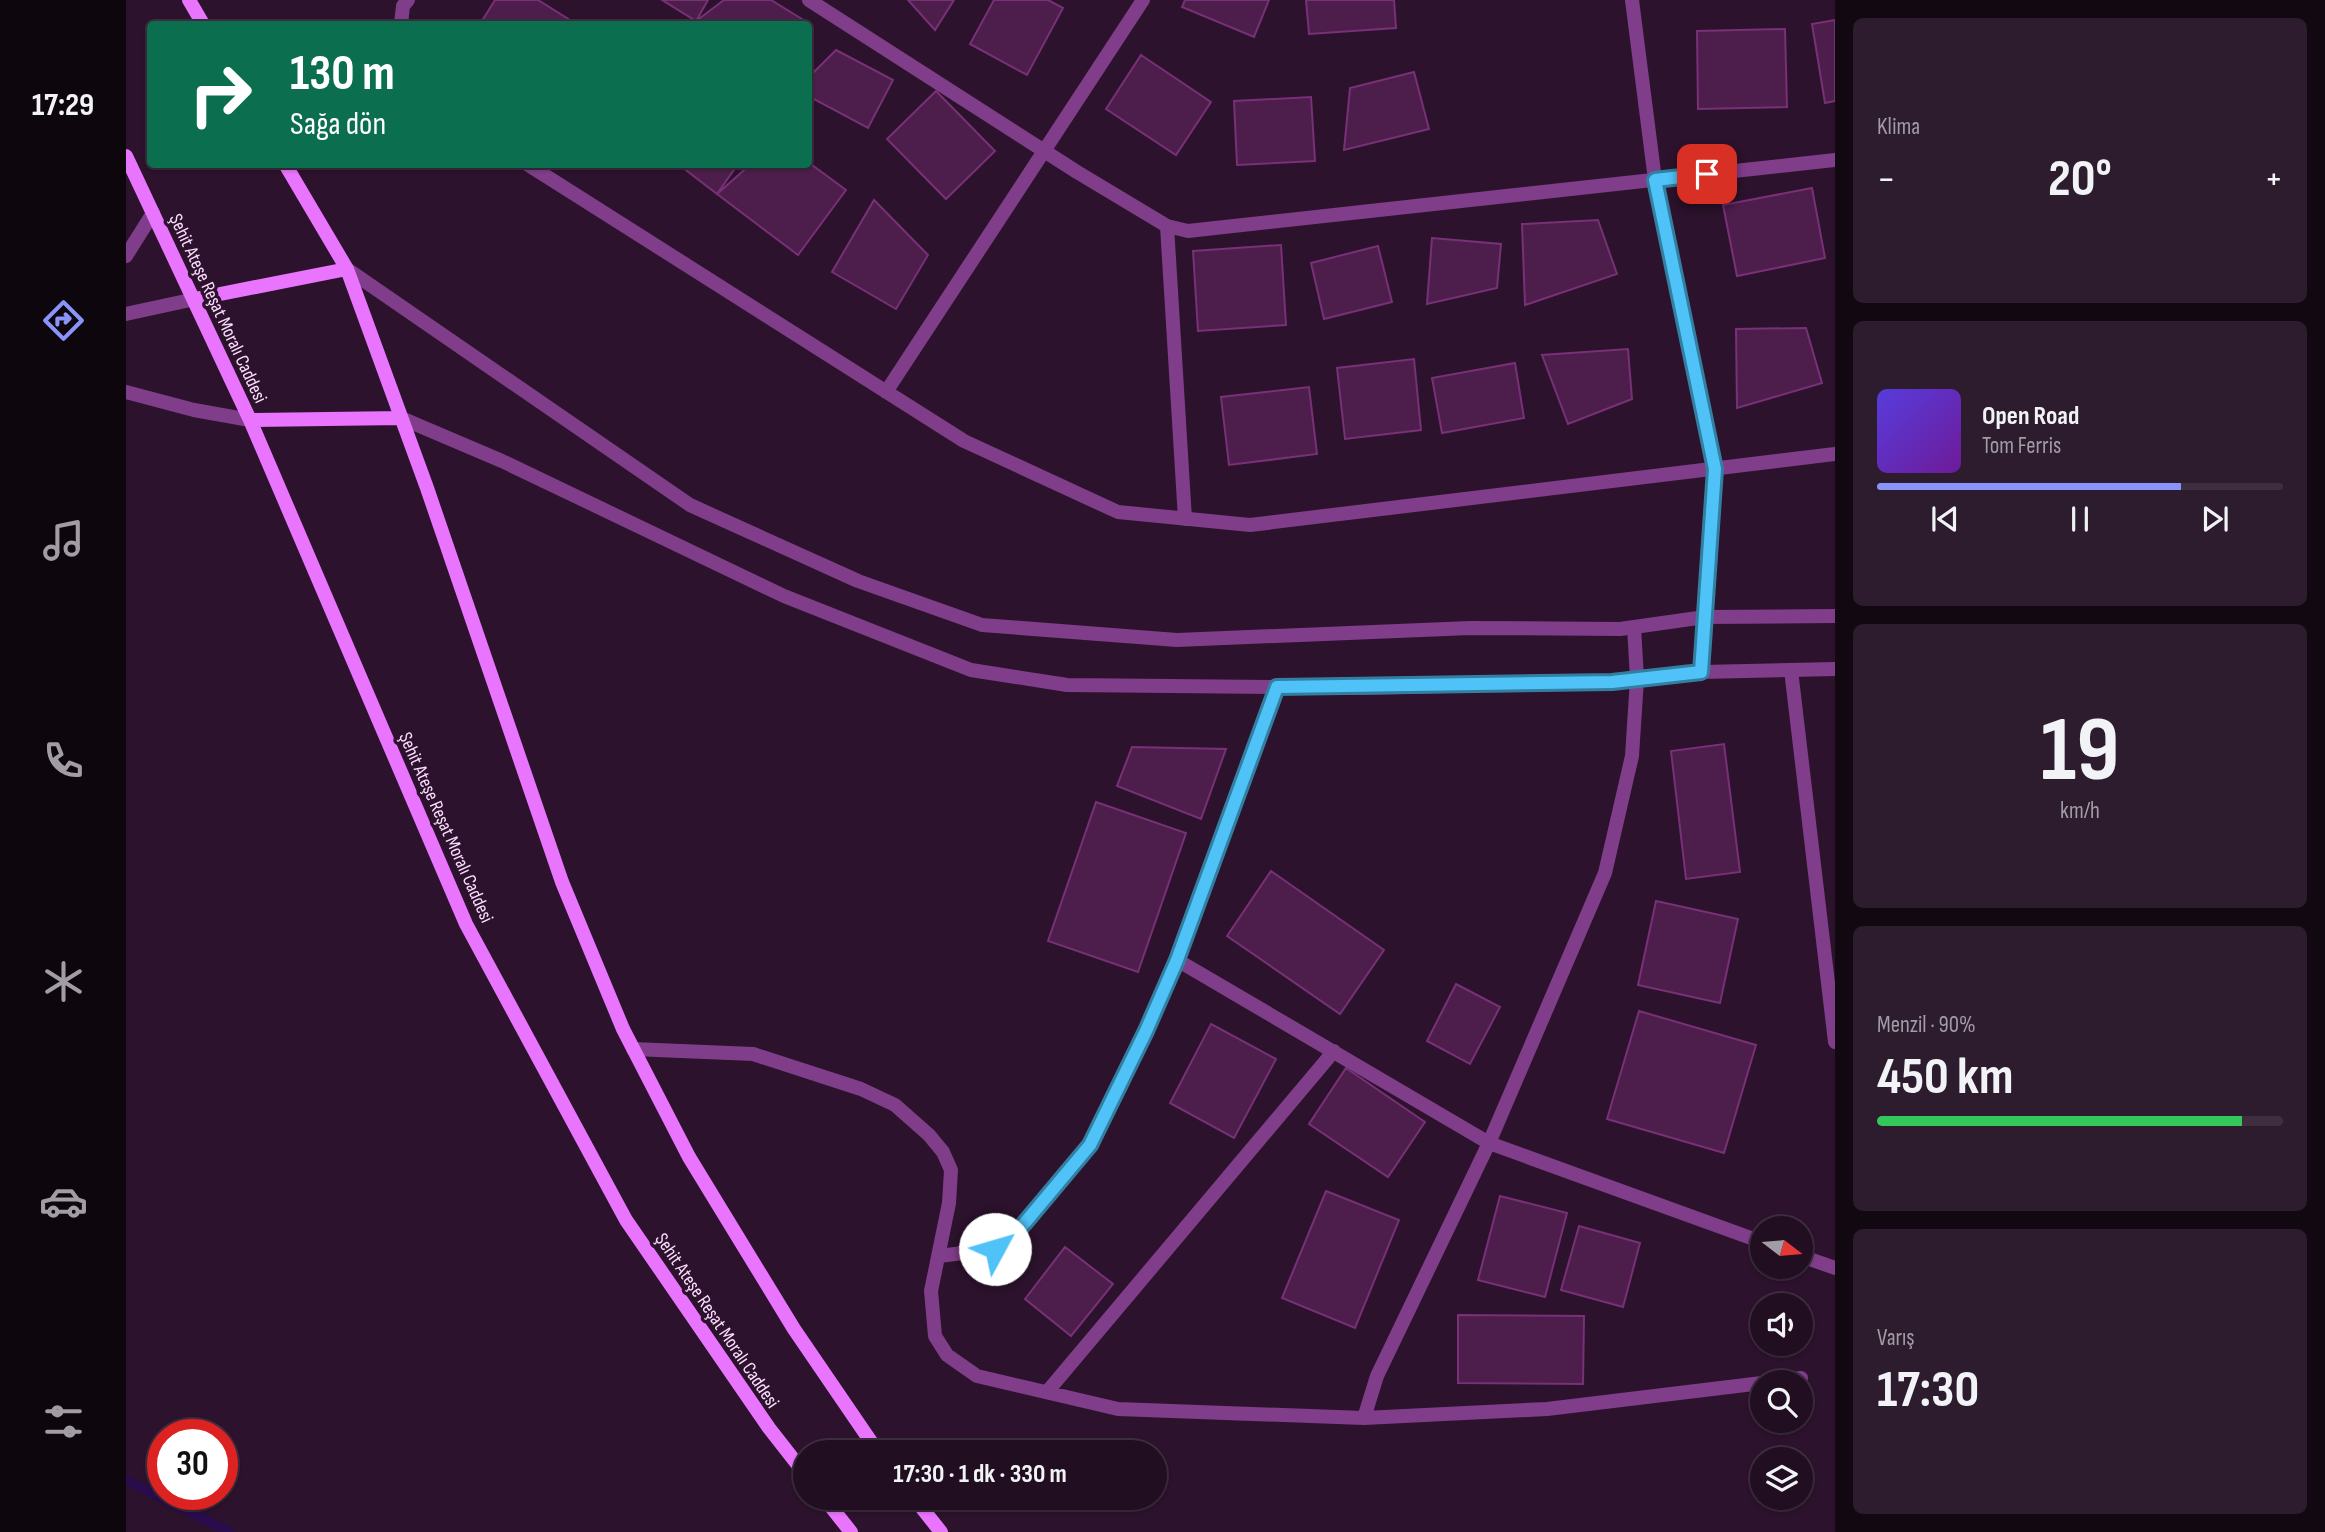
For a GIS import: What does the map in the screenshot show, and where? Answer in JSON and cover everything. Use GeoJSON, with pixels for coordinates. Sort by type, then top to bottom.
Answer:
{"type":"FeatureCollection","features":[{"type":"Feature","properties":{"kind":"main road"},"geometry":{"type":"LineString","coordinates":[[189,0],[201,21]]}},
{"type":"Feature","properties":{"kind":"main road","name":"Şehit Ateşe Reşat Moralı Caddesi"},"geometry":{"type":"LineString","coordinates":[[126,156],[250,420],[466,924],[626,1220],[769,1429],[793,1459]]}},
{"type":"Feature","properties":{"kind":"main road"},"geometry":{"type":"LineString","coordinates":[[287,168],[347,269],[562,882],[633,1049],[689,1157],[794,1329],[870,1440]]}},
{"type":"Feature","properties":{"kind":"main road"},"geometry":{"type":"LineString","coordinates":[[195,299],[347,269]]}},
{"type":"Feature","properties":{"kind":"main road"},"geometry":{"type":"LineString","coordinates":[[250,420],[401,418]]}},
{"type":"Feature","properties":{"kind":"main road"},"geometry":{"type":"LineString","coordinates":[[834,1510],[851,1532]]}},
{"type":"Feature","properties":{"kind":"main road"},"geometry":{"type":"LineString","coordinates":[[924,1510],[941,1532]]}},
{"type":"Feature","properties":{"kind":"street"},"geometry":{"type":"LineString","coordinates":[[401,21],[403,6],[408,0]]}},
{"type":"Feature","properties":{"kind":"street"},"geometry":{"type":"LineString","coordinates":[[809,0],[1044,151],[1167,226],[1188,231],[1835,160]]}},
{"type":"Feature","properties":{"kind":"street"},"geometry":{"type":"LineString","coordinates":[[886,391],[1143,0]]}},
{"type":"Feature","properties":{"kind":"street"},"geometry":{"type":"LineString","coordinates":[[1632,0],[1655,180],[1715,469],[1701,672]]}},
{"type":"Feature","properties":{"kind":"street"},"geometry":{"type":"LineString","coordinates":[[533,168],[964,441],[1118,512],[1250,525],[1835,454]]}},
{"type":"Feature","properties":{"kind":"street"},"geometry":{"type":"LineString","coordinates":[[126,257],[153,214]]}},
{"type":"Feature","properties":{"kind":"street"},"geometry":{"type":"LineString","coordinates":[[1167,226],[1185,519]]}},
{"type":"Feature","properties":{"kind":"street"},"geometry":{"type":"LineString","coordinates":[[347,269],[690,505],[858,581],[982,625],[1177,640],[1469,628],[1634,627],[1705,617],[1835,616]]}},
{"type":"Feature","properties":{"kind":"street"},"geometry":{"type":"LineString","coordinates":[[126,314],[195,299]]}},
{"type":"Feature","properties":{"kind":"street"},"geometry":{"type":"LineString","coordinates":[[126,392],[194,410],[250,420]]}},
{"type":"Feature","properties":{"kind":"street"},"geometry":{"type":"LineString","coordinates":[[401,418],[502,461],[784,596],[971,670],[1067,685],[1377,688],[1637,679],[1701,672],[1835,669]]}},
{"type":"Feature","properties":{"kind":"street"},"geometry":{"type":"LineString","coordinates":[[1364,1418],[1377,1376],[1489,1143],[1605,873],[1632,757],[1637,679],[1634,627]]}},
{"type":"Feature","properties":{"kind":"street"},"geometry":{"type":"LineString","coordinates":[[1791,670],[1835,1042]]}},
{"type":"Feature","properties":{"kind":"street"},"geometry":{"type":"LineString","coordinates":[[939,1256],[995,1249],[1018,1231],[1090,1145],[1146,1031],[1177,960],[1277,687]]}},
{"type":"Feature","properties":{"kind":"street"},"geometry":{"type":"LineString","coordinates":[[1177,960],[1489,1143],[1750,1238]]}},
{"type":"Feature","properties":{"kind":"street"},"geometry":{"type":"LineString","coordinates":[[633,1049],[753,1054],[861,1089],[895,1105],[929,1135],[943,1152],[951,1170],[949,1203],[931,1292],[931,1311],[936,1336],[947,1355],[978,1376],[1118,1409],[1364,1418],[1546,1409],[1750,1385]]}},
{"type":"Feature","properties":{"kind":"street"},"geometry":{"type":"LineString","coordinates":[[1047,1392],[1334,1051]]}},
{"type":"Feature","properties":{"kind":"street"},"geometry":{"type":"LineString","coordinates":[[1813,1260],[1835,1268]]}},
{"type":"Feature","properties":{"kind":"building"},"geometry":{"type":"Polygon","coordinates":[[[495,0],[538,0],[570,20],[569,21],[482,21],[495,0]]]}},
{"type":"Feature","properties":{"kind":"building"},"geometry":{"type":"Polygon","coordinates":[[[662,0],[708,0],[696,21],[662,0]]]}},
{"type":"Feature","properties":{"kind":"building"},"geometry":{"type":"Polygon","coordinates":[[[724,0],[771,0],[805,21],[696,21],[724,0]]]}},
{"type":"Feature","properties":{"kind":"building"},"geometry":{"type":"Polygon","coordinates":[[[908,0],[954,0],[935,30],[908,0]]]}},
{"type":"Feature","properties":{"kind":"building"},"geometry":{"type":"Polygon","coordinates":[[[994,0],[1048,0],[1063,8],[1027,75],[970,44],[994,0]]]}},
{"type":"Feature","properties":{"kind":"building"},"geometry":{"type":"Polygon","coordinates":[[[1185,0],[1269,0],[1254,37],[1182,7],[1185,0]]]}},
{"type":"Feature","properties":{"kind":"building"},"geometry":{"type":"Polygon","coordinates":[[[1306,0],[1394,0],[1396,28],[1309,34],[1306,0]]]}},
{"type":"Feature","properties":{"kind":"building"},"geometry":{"type":"Polygon","coordinates":[[[1835,20],[1835,101],[1825,103],[1812,24],[1835,20]]]}},
{"type":"Feature","properties":{"kind":"building"},"geometry":{"type":"Polygon","coordinates":[[[1785,29],[1787,107],[1698,109],[1697,31],[1785,29]]]}},
{"type":"Feature","properties":{"kind":"building"},"geometry":{"type":"Polygon","coordinates":[[[836,50],[893,80],[868,128],[812,98],[812,74],[836,50]]]}},
{"type":"Feature","properties":{"kind":"building"},"geometry":{"type":"Polygon","coordinates":[[[1141,55],[1211,102],[1176,155],[1106,109],[1141,55]]]}},
{"type":"Feature","properties":{"kind":"building"},"geometry":{"type":"Polygon","coordinates":[[[1414,72],[1429,129],[1344,150],[1350,88],[1414,72]]]}},
{"type":"Feature","properties":{"kind":"building"},"geometry":{"type":"Polygon","coordinates":[[[936,91],[995,151],[946,199],[887,139],[936,91]]]}},
{"type":"Feature","properties":{"kind":"building"},"geometry":{"type":"Polygon","coordinates":[[[1311,97],[1315,161],[1237,165],[1234,101],[1311,97]]]}},
{"type":"Feature","properties":{"kind":"building"},"geometry":{"type":"Polygon","coordinates":[[[812,165],[846,190],[798,255],[717,194],[746,168],[812,168],[812,165]]]}},
{"type":"Feature","properties":{"kind":"building"},"geometry":{"type":"Polygon","coordinates":[[[683,168],[735,168],[717,194],[683,168]]]}},
{"type":"Feature","properties":{"kind":"building"},"geometry":{"type":"Polygon","coordinates":[[[1812,188],[1825,258],[1737,276],[1723,205],[1812,188]]]}},
{"type":"Feature","properties":{"kind":"building"},"geometry":{"type":"Polygon","coordinates":[[[874,200],[928,255],[896,309],[832,272],[874,200]]]}},
{"type":"Feature","properties":{"kind":"building"},"geometry":{"type":"Polygon","coordinates":[[[1598,220],[1617,274],[1525,305],[1522,224],[1598,220]]]}},
{"type":"Feature","properties":{"kind":"building"},"geometry":{"type":"Polygon","coordinates":[[[1432,238],[1501,244],[1497,288],[1427,304],[1432,238]]]}},
{"type":"Feature","properties":{"kind":"building"},"geometry":{"type":"Polygon","coordinates":[[[1281,245],[1286,325],[1198,331],[1193,251],[1281,245]]]}},
{"type":"Feature","properties":{"kind":"building"},"geometry":{"type":"Polygon","coordinates":[[[1378,246],[1392,302],[1324,319],[1311,263],[1378,246]]]}},
{"type":"Feature","properties":{"kind":"building"},"geometry":{"type":"Polygon","coordinates":[[[1806,328],[1822,383],[1737,408],[1736,329],[1806,328]]]}},
{"type":"Feature","properties":{"kind":"building"},"geometry":{"type":"Polygon","coordinates":[[[1628,349],[1632,399],[1568,424],[1542,355],[1628,349]]]}},
{"type":"Feature","properties":{"kind":"building"},"geometry":{"type":"Polygon","coordinates":[[[1414,359],[1421,430],[1345,439],[1337,368],[1414,359]]]}},
{"type":"Feature","properties":{"kind":"building"},"geometry":{"type":"Polygon","coordinates":[[[1515,363],[1524,418],[1442,433],[1432,378],[1515,363]]]}},
{"type":"Feature","properties":{"kind":"building"},"geometry":{"type":"Polygon","coordinates":[[[1309,387],[1317,454],[1229,465],[1221,397],[1309,387]]]}},
{"type":"Feature","properties":{"kind":"building"},"geometry":{"type":"Polygon","coordinates":[[[1724,744],[1740,872],[1686,879],[1671,751],[1724,744]]]}},
{"type":"Feature","properties":{"kind":"building"},"geometry":{"type":"Polygon","coordinates":[[[1132,747],[1226,749],[1201,819],[1117,786],[1132,747]]]}},
{"type":"Feature","properties":{"kind":"building"},"geometry":{"type":"Polygon","coordinates":[[[1096,802],[1186,833],[1138,972],[1048,941],[1096,802]]]}},
{"type":"Feature","properties":{"kind":"building"},"geometry":{"type":"Polygon","coordinates":[[[1271,871],[1384,950],[1340,1014],[1227,936],[1271,871]]]}},
{"type":"Feature","properties":{"kind":"building"},"geometry":{"type":"Polygon","coordinates":[[[1656,901],[1738,919],[1720,1003],[1638,985],[1656,901]]]}},
{"type":"Feature","properties":{"kind":"building"},"geometry":{"type":"Polygon","coordinates":[[[1456,984],[1500,1007],[1470,1064],[1427,1041],[1456,984]]]}},
{"type":"Feature","properties":{"kind":"building"},"geometry":{"type":"Polygon","coordinates":[[[1639,1011],[1756,1045],[1724,1153],[1607,1119],[1639,1011]]]}},
{"type":"Feature","properties":{"kind":"building"},"geometry":{"type":"Polygon","coordinates":[[[1211,1024],[1276,1059],[1234,1138],[1170,1103],[1211,1024]]]}},
{"type":"Feature","properties":{"kind":"building"},"geometry":{"type":"Polygon","coordinates":[[[1346,1068],[1425,1122],[1388,1177],[1309,1124],[1346,1068]]]}},
{"type":"Feature","properties":{"kind":"building"},"geometry":{"type":"Polygon","coordinates":[[[1326,1191],[1399,1220],[1355,1328],[1282,1298],[1326,1191]]]}},
{"type":"Feature","properties":{"kind":"building"},"geometry":{"type":"Polygon","coordinates":[[[1500,1196],[1567,1213],[1545,1297],[1478,1280],[1500,1196]]]}},
{"type":"Feature","properties":{"kind":"building"},"geometry":{"type":"Polygon","coordinates":[[[1579,1226],[1640,1243],[1623,1307],[1561,1290],[1579,1226]]]}},
{"type":"Feature","properties":{"kind":"building"},"geometry":{"type":"Polygon","coordinates":[[[1065,1247],[1113,1284],[1071,1336],[1025,1299],[1065,1247]]]}},
{"type":"Feature","properties":{"kind":"building"},"geometry":{"type":"Polygon","coordinates":[[[1458,1315],[1584,1316],[1583,1384],[1458,1383],[1458,1315]]]}},
{"type":"Feature","properties":{"kind":"waterway"},"geometry":{"type":"LineString","coordinates":[[126,1480],[229,1532]]}},
{"type":"Feature","properties":{"kind":"route"},"geometry":{"type":"LineString","coordinates":[[995,1249],[1018,1231],[1090,1145],[1146,1031],[1177,960],[1277,687],[1363,688],[1612,682],[1701,672],[1715,469],[1655,180],[1707,174]]}}]}
